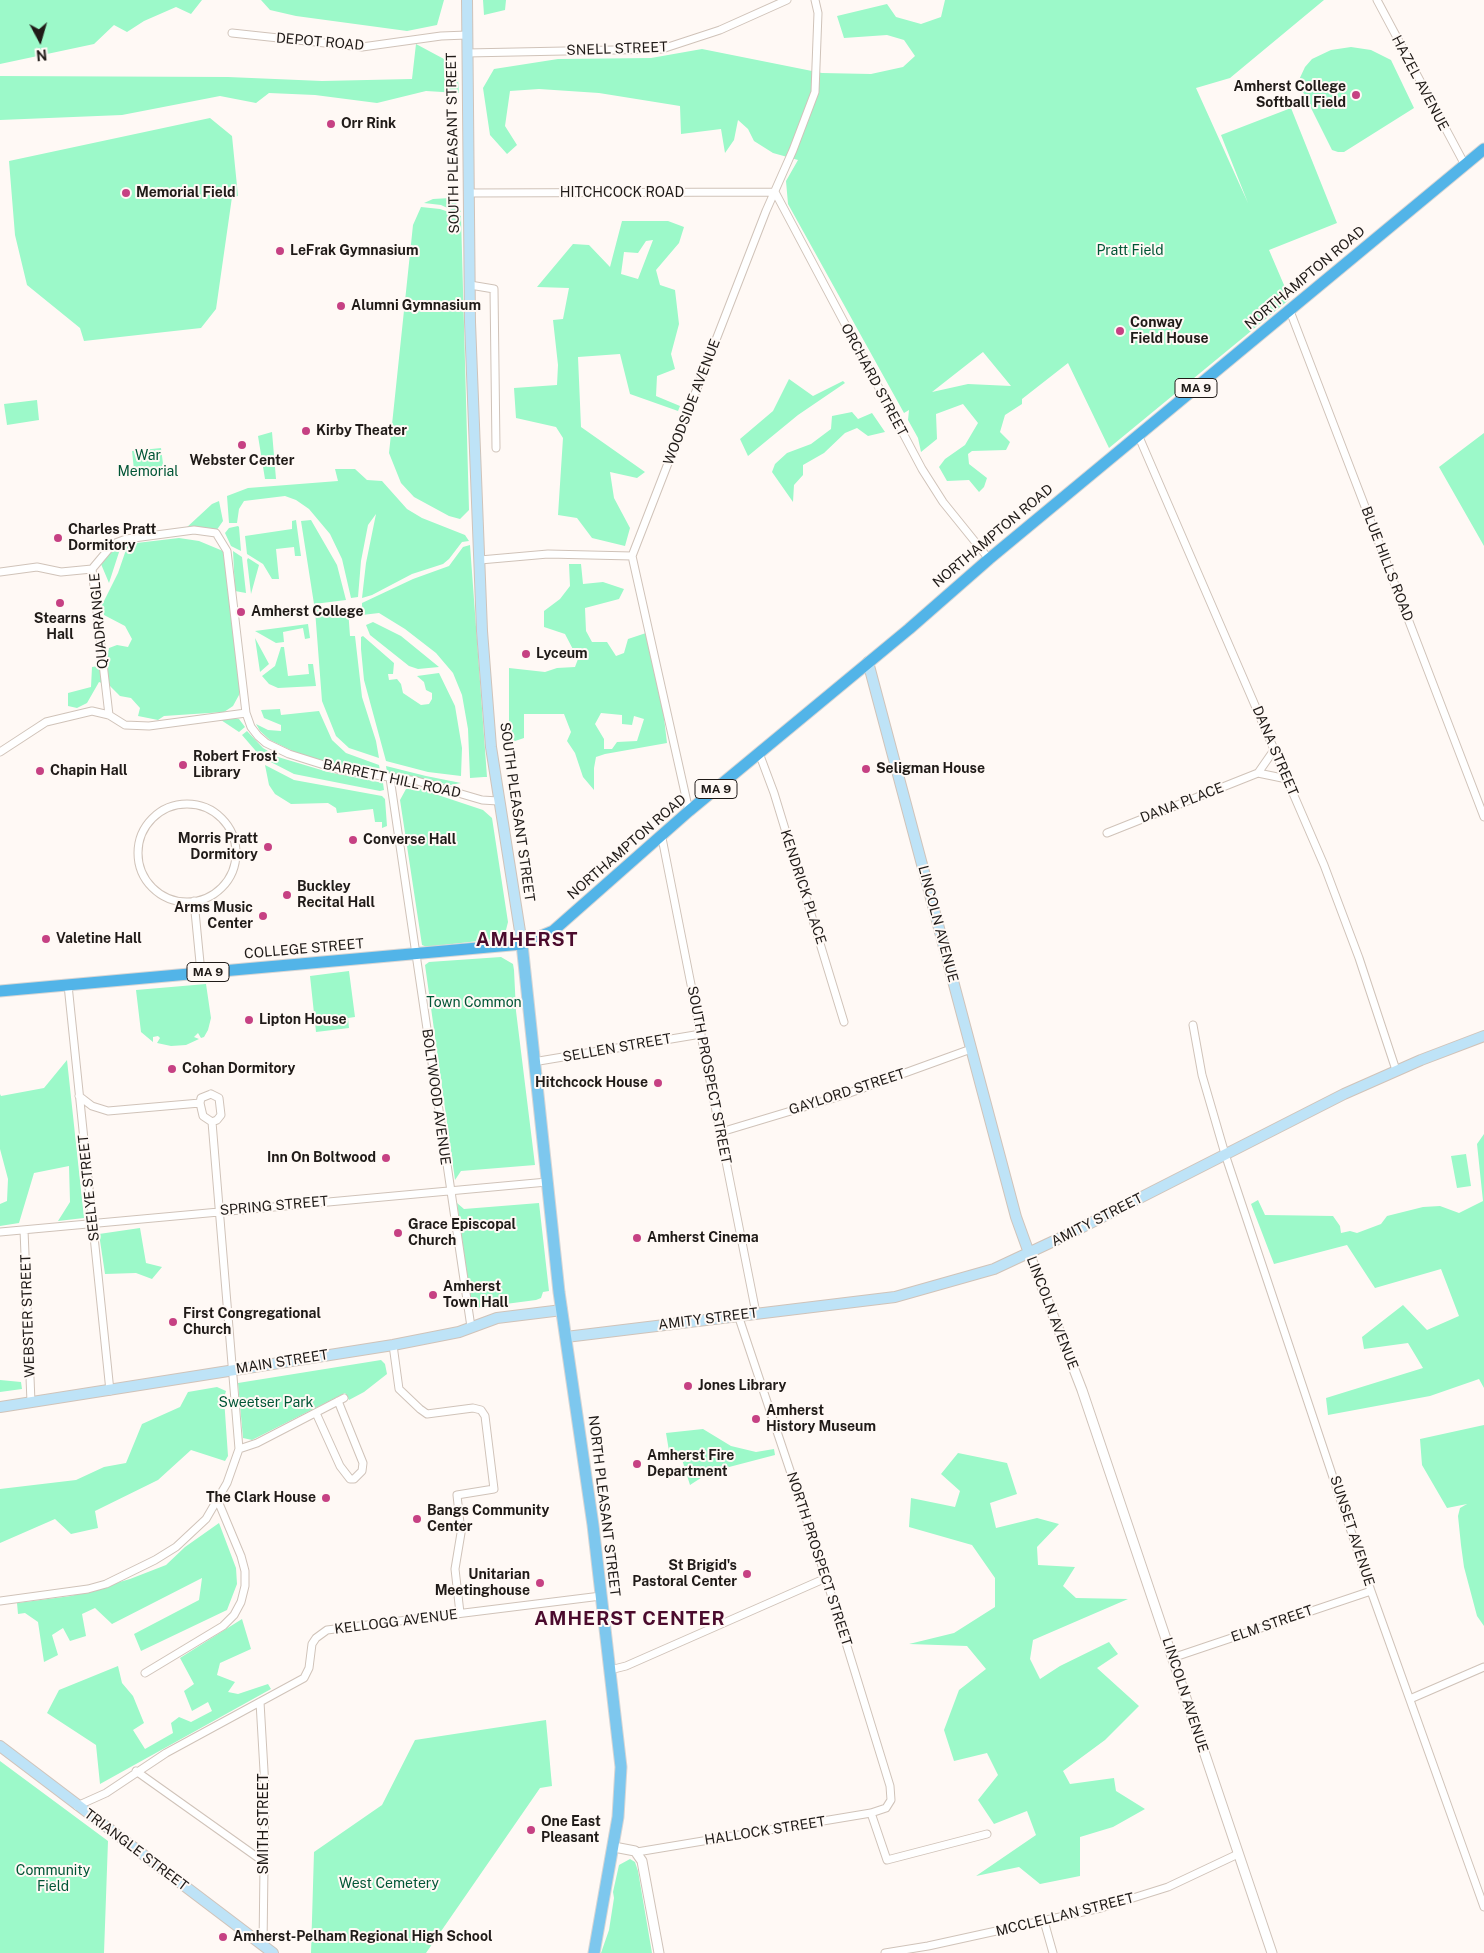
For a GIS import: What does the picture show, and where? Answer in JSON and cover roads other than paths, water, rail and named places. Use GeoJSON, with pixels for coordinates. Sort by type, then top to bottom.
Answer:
{"type":"FeatureCollection","features":[{"type":"Feature","properties":{"kind":"highway","name":"NORTHAMPTON ROAD"},"geometry":{"type":"LineString","coordinates":[[522,944],[553,931],[662,838],[689,811],[988,559],[1484,149]]}},
{"type":"Feature","properties":{"kind":"highway","name":"COLLEGE STREET"},"geometry":{"type":"LineString","coordinates":[[0,991],[522,944]]}},
{"type":"Feature","properties":{"kind":"main road","name":"SOUTH PLEASANT STREET"},"geometry":{"type":"LineString","coordinates":[[467,0],[470,285],[482,631],[491,747],[522,944],[562,1310]]}},
{"type":"Feature","properties":{"kind":"main road","name":"LINCOLN AVENUE"},"geometry":{"type":"LineString","coordinates":[[868,662],[1016,1216],[1029,1253]]}},
{"type":"Feature","properties":{"kind":"main road","name":"AMITY STREET"},"geometry":{"type":"LineString","coordinates":[[566,1337],[836,1305],[909,1294],[994,1269],[1396,1070],[1484,1036]]}},
{"type":"Feature","properties":{"kind":"main road","name":"MAIN STREET"},"geometry":{"type":"LineString","coordinates":[[0,1406],[393,1345],[459,1332],[497,1318],[562,1310]]}},
{"type":"Feature","properties":{"kind":"main road","name":"NORTH PLEASANT STREET"},"geometry":{"type":"LineString","coordinates":[[562,1310],[601,1596],[621,1774],[620,1809],[594,1953]]}},
{"type":"Feature","properties":{"kind":"main road","name":"TRIANGLE STREET"},"geometry":{"type":"LineString","coordinates":[[0,1746],[272,1953]]}},
{"type":"Feature","properties":{"kind":"street","name":"SNELL STREET"},"geometry":{"type":"LineString","coordinates":[[467,53],[662,49],[720,30],[787,0]]}},
{"type":"Feature","properties":{"kind":"street","name":"WOODSIDE AVENUE"},"geometry":{"type":"LineString","coordinates":[[632,556],[766,210],[815,92],[818,13],[816,0]]}},
{"type":"Feature","properties":{"kind":"street","name":"HAZEL AVENUE"},"geometry":{"type":"LineString","coordinates":[[1377,0],[1465,165]]}},
{"type":"Feature","properties":{"kind":"street","name":"DEPOT ROAD"},"geometry":{"type":"LineString","coordinates":[[232,33],[362,47],[441,36],[467,35]]}},
{"type":"Feature","properties":{"kind":"street","name":"HITCHCOCK ROAD"},"geometry":{"type":"LineString","coordinates":[[468,193],[775,192]]}},
{"type":"Feature","properties":{"kind":"street","name":"ORCHARD STREET"},"geometry":{"type":"LineString","coordinates":[[775,192],[922,469],[943,502],[988,559]]}},
{"type":"Feature","properties":{"kind":"street"},"geometry":{"type":"LineString","coordinates":[[470,285],[494,289],[496,448]]}},
{"type":"Feature","properties":{"kind":"street","name":"BLUE HILLS ROAD"},"geometry":{"type":"LineString","coordinates":[[1290,310],[1484,817]]}},
{"type":"Feature","properties":{"kind":"street","name":"DANA STREET"},"geometry":{"type":"LineString","coordinates":[[1139,436],[1324,865],[1359,958],[1396,1070]]}},
{"type":"Feature","properties":{"kind":"street","name":"QUADRANGLE"},"geometry":{"type":"LineString","coordinates":[[109,715],[92,569],[113,544],[126,539],[194,530],[216,533],[227,551],[246,713]]}},
{"type":"Feature","properties":{"kind":"street"},"geometry":{"type":"LineString","coordinates":[[480,560],[548,554],[632,556],[689,811]]}},
{"type":"Feature","properties":{"kind":"street"},"geometry":{"type":"LineString","coordinates":[[0,572],[37,567],[61,572],[92,569]]}},
{"type":"Feature","properties":{"kind":"street"},"geometry":{"type":"LineString","coordinates":[[0,752],[46,722],[92,711],[109,715],[125,725],[149,726],[246,713]]}},
{"type":"Feature","properties":{"kind":"street","name":"BARRETT HILL ROAD"},"geometry":{"type":"LineString","coordinates":[[246,713],[251,727],[258,736],[289,754],[340,770],[435,786],[482,800],[498,801]]}},
{"type":"Feature","properties":{"kind":"street"},"geometry":{"type":"LineString","coordinates":[[1274,750],[1258,773],[1287,779]]}},
{"type":"Feature","properties":{"kind":"street","name":"KENDRICK PLACE"},"geometry":{"type":"LineString","coordinates":[[759,753],[774,793],[844,1022]]}},
{"type":"Feature","properties":{"kind":"street","name":"DANA PLACE"},"geometry":{"type":"LineString","coordinates":[[1107,833],[1258,773]]}},
{"type":"Feature","properties":{"kind":"street","name":"BOLTWOOD AVENUE"},"geometry":{"type":"LineString","coordinates":[[390,778],[470,1327]]}},
{"type":"Feature","properties":{"kind":"street"},"geometry":{"type":"LineString","coordinates":[[180,804],[194,804],[213,812],[228,826],[234,838],[236,852],[234,866],[228,878],[219,889],[208,897],[194,901],[180,901],[167,897],[155,890],[146,879],[139,860],[140,839],[146,826],[166,808],[180,804]]}},
{"type":"Feature","properties":{"kind":"street","name":"SOUTH PROSPECT STREET"},"geometry":{"type":"LineString","coordinates":[[662,838],[756,1313]]}},
{"type":"Feature","properties":{"kind":"street"},"geometry":{"type":"LineString","coordinates":[[194,901],[201,973]]}},
{"type":"Feature","properties":{"kind":"street","name":"SEELYE STREET"},"geometry":{"type":"LineString","coordinates":[[68,985],[110,1390]]}},
{"type":"Feature","properties":{"kind":"street","name":"SUNSET AVENUE"},"geometry":{"type":"LineString","coordinates":[[1193,1025],[1202,1075],[1226,1154],[1371,1591],[1484,1907]]}},
{"type":"Feature","properties":{"kind":"street","name":"SELLEN STREET"},"geometry":{"type":"LineString","coordinates":[[534,1062],[701,1034]]}},
{"type":"Feature","properties":{"kind":"street","name":"GAYLORD STREET"},"geometry":{"type":"LineString","coordinates":[[721,1132],[844,1095],[972,1049]]}},
{"type":"Feature","properties":{"kind":"street"},"geometry":{"type":"LineString","coordinates":[[211,1094],[219,1098],[220,1118],[212,1122],[203,1116],[200,1103],[201,1098],[211,1094]]}},
{"type":"Feature","properties":{"kind":"street"},"geometry":{"type":"LineString","coordinates":[[79,1096],[92,1106],[108,1111],[200,1103]]}},
{"type":"Feature","properties":{"kind":"street"},"geometry":{"type":"LineString","coordinates":[[0,1602],[88,1589],[130,1573],[176,1547],[206,1519],[218,1501],[239,1449],[212,1122]]}},
{"type":"Feature","properties":{"kind":"street","name":"SPRING STREET"},"geometry":{"type":"LineString","coordinates":[[0,1232],[548,1182]]}},
{"type":"Feature","properties":{"kind":"street","name":"WEBSTER STREET"},"geometry":{"type":"LineString","coordinates":[[24,1230],[31,1402]]}},
{"type":"Feature","properties":{"kind":"street","name":"LINCOLN AVENUE"},"geometry":{"type":"LineString","coordinates":[[1029,1253],[1082,1390],[1272,1953]]}},
{"type":"Feature","properties":{"kind":"street","name":"NORTH PROSPECT STREET"},"geometry":{"type":"LineString","coordinates":[[738,1316],[826,1578],[890,1786],[890,1804]]}},
{"type":"Feature","properties":{"kind":"street"},"geometry":{"type":"LineString","coordinates":[[393,1345],[399,1389],[420,1409],[427,1414],[473,1408],[482,1410],[485,1416],[494,1489],[457,1495],[461,1533],[455,1569],[460,1613]]}},
{"type":"Feature","properties":{"kind":"street"},"geometry":{"type":"LineString","coordinates":[[239,1449],[257,1443],[341,1400],[363,1463],[362,1472],[354,1479],[350,1479],[340,1466],[316,1413]]}},
{"type":"Feature","properties":{"kind":"street"},"geometry":{"type":"LineString","coordinates":[[145,1673],[222,1626],[234,1615],[241,1602],[245,1586],[245,1571],[241,1556],[218,1501]]}},
{"type":"Feature","properties":{"kind":"street"},"geometry":{"type":"LineString","coordinates":[[610,1670],[626,1666],[826,1578]]}},
{"type":"Feature","properties":{"kind":"street","name":"ELM STREET"},"geometry":{"type":"LineString","coordinates":[[1172,1658],[1371,1591]]}},
{"type":"Feature","properties":{"kind":"street","name":"KELLOGG AVENUE"},"geometry":{"type":"LineString","coordinates":[[77,1806],[106,1793],[136,1771],[304,1678],[309,1668],[312,1644],[316,1638],[327,1630],[601,1596]]}},
{"type":"Feature","properties":{"kind":"street"},"geometry":{"type":"LineString","coordinates":[[1410,1698],[1484,1667]]}},
{"type":"Feature","properties":{"kind":"street","name":"SMITH STREET"},"geometry":{"type":"LineString","coordinates":[[260,1702],[265,1788],[263,1946]]}},
{"type":"Feature","properties":{"kind":"street"},"geometry":{"type":"LineString","coordinates":[[136,1771],[264,1862]]}},
{"type":"Feature","properties":{"kind":"street","name":"HALLOCK STREET"},"geometry":{"type":"LineString","coordinates":[[637,1852],[882,1811],[890,1804]]}},
{"type":"Feature","properties":{"kind":"street"},"geometry":{"type":"LineString","coordinates":[[871,1813],[887,1860],[987,1834]]}},
{"type":"Feature","properties":{"kind":"street"},"geometry":{"type":"LineString","coordinates":[[614,1847],[637,1852],[642,1861],[659,1953]]}},
{"type":"Feature","properties":{"kind":"street","name":"MCCLELLAN STREET"},"geometry":{"type":"LineString","coordinates":[[885,1953],[930,1950],[1139,1897],[1168,1887],[1238,1854]]}},
{"type":"Feature","properties":{"kind":"street"},"geometry":{"type":"LineString","coordinates":[[1044,1921],[1053,1953]]}},
{"type":"Feature","properties":{"kind":"place","name":"Amherst College Softball Field"},"geometry":{"type":"Point","coordinates":[1356,95]}},
{"type":"Feature","properties":{"kind":"place","name":"Orr Rink"},"geometry":{"type":"Point","coordinates":[331,124]}},
{"type":"Feature","properties":{"kind":"place","name":"Memorial Field"},"geometry":{"type":"Point","coordinates":[126,193]}},
{"type":"Feature","properties":{"kind":"place","name":"LeFrak Gymnasium"},"geometry":{"type":"Point","coordinates":[280,251]}},
{"type":"Feature","properties":{"kind":"place","name":"Alumni Gymnasium"},"geometry":{"type":"Point","coordinates":[341,306]}},
{"type":"Feature","properties":{"kind":"place","name":"Conway Field House"},"geometry":{"type":"Point","coordinates":[1120,331]}},
{"type":"Feature","properties":{"kind":"place","name":"Kirby Theater"},"geometry":{"type":"Point","coordinates":[306,431]}},
{"type":"Feature","properties":{"kind":"place","name":"Webster Center"},"geometry":{"type":"Point","coordinates":[242,445]}},
{"type":"Feature","properties":{"kind":"place","name":"Charles Pratt Dormitory"},"geometry":{"type":"Point","coordinates":[58,538]}},
{"type":"Feature","properties":{"kind":"place","name":"Stearns Hall"},"geometry":{"type":"Point","coordinates":[60,603]}},
{"type":"Feature","properties":{"kind":"place","name":"Amherst College"},"geometry":{"type":"Point","coordinates":[241,612]}},
{"type":"Feature","properties":{"kind":"place","name":"Lyceum"},"geometry":{"type":"Point","coordinates":[526,654]}},
{"type":"Feature","properties":{"kind":"place","name":"Robert Frost Library"},"geometry":{"type":"Point","coordinates":[183,765]}},
{"type":"Feature","properties":{"kind":"place","name":"Seligman House"},"geometry":{"type":"Point","coordinates":[866,769]}},
{"type":"Feature","properties":{"kind":"place","name":"Chapin Hall"},"geometry":{"type":"Point","coordinates":[40,771]}},
{"type":"Feature","properties":{"kind":"place","name":"Converse Hall"},"geometry":{"type":"Point","coordinates":[353,840]}},
{"type":"Feature","properties":{"kind":"place","name":"Morris Pratt Dormitory"},"geometry":{"type":"Point","coordinates":[268,847]}},
{"type":"Feature","properties":{"kind":"place","name":"Buckley Recital Hall"},"geometry":{"type":"Point","coordinates":[287,895]}},
{"type":"Feature","properties":{"kind":"place","name":"Arms Music Center"},"geometry":{"type":"Point","coordinates":[263,916]}},
{"type":"Feature","properties":{"kind":"place","name":"Valetine Hall"},"geometry":{"type":"Point","coordinates":[46,939]}},
{"type":"Feature","properties":{"kind":"place","name":"Lipton House"},"geometry":{"type":"Point","coordinates":[249,1020]}},
{"type":"Feature","properties":{"kind":"place","name":"Cohan Dormitory"},"geometry":{"type":"Point","coordinates":[172,1069]}},
{"type":"Feature","properties":{"kind":"place","name":"Hitchcock House"},"geometry":{"type":"Point","coordinates":[658,1083]}},
{"type":"Feature","properties":{"kind":"place","name":"Inn On Boltwood"},"geometry":{"type":"Point","coordinates":[386,1158]}},
{"type":"Feature","properties":{"kind":"place","name":"Grace Episcopal Church"},"geometry":{"type":"Point","coordinates":[398,1233]}},
{"type":"Feature","properties":{"kind":"place","name":"Amherst Cinema"},"geometry":{"type":"Point","coordinates":[637,1238]}},
{"type":"Feature","properties":{"kind":"place","name":"Amherst Town Hall"},"geometry":{"type":"Point","coordinates":[433,1295]}},
{"type":"Feature","properties":{"kind":"place","name":"First Congregational Church"},"geometry":{"type":"Point","coordinates":[173,1322]}},
{"type":"Feature","properties":{"kind":"place","name":"Jones Library"},"geometry":{"type":"Point","coordinates":[688,1386]}},
{"type":"Feature","properties":{"kind":"place","name":"Amherst History Museum"},"geometry":{"type":"Point","coordinates":[756,1419]}},
{"type":"Feature","properties":{"kind":"place","name":"Amherst Fire Department"},"geometry":{"type":"Point","coordinates":[637,1464]}},
{"type":"Feature","properties":{"kind":"place","name":"The Clark House"},"geometry":{"type":"Point","coordinates":[326,1498]}},
{"type":"Feature","properties":{"kind":"place","name":"Bangs Community Center"},"geometry":{"type":"Point","coordinates":[417,1519]}},
{"type":"Feature","properties":{"kind":"place","name":"St Brigid's Pastoral Center"},"geometry":{"type":"Point","coordinates":[747,1574]}},
{"type":"Feature","properties":{"kind":"place","name":"Unitarian Meetinghouse"},"geometry":{"type":"Point","coordinates":[540,1583]}},
{"type":"Feature","properties":{"kind":"place","name":"One East Pleasant"},"geometry":{"type":"Point","coordinates":[531,1830]}},
{"type":"Feature","properties":{"kind":"place","name":"Amherst-Pelham Regional High School"},"geometry":{"type":"Point","coordinates":[223,1937]}},
{"type":"Feature","properties":{"kind":"district","name":"AMHERST"},"geometry":{"type":"Point","coordinates":[527,940]}},
{"type":"Feature","properties":{"kind":"district","name":"AMHERST CENTER"},"geometry":{"type":"Point","coordinates":[630,1619]}},
{"type":"Feature","properties":{"kind":"park label","name":"Pratt Field"},"geometry":{"type":"Point","coordinates":[1130,251]}},
{"type":"Feature","properties":{"kind":"park label","name":"War Memorial"},"geometry":{"type":"Point","coordinates":[148,464]}},
{"type":"Feature","properties":{"kind":"park label","name":"Town Common"},"geometry":{"type":"Point","coordinates":[474,1003]}},
{"type":"Feature","properties":{"kind":"park label","name":"Sweetser Park"},"geometry":{"type":"Point","coordinates":[266,1403]}},
{"type":"Feature","properties":{"kind":"park label","name":"Community Field"},"geometry":{"type":"Point","coordinates":[53,1879]}},
{"type":"Feature","properties":{"kind":"park label","name":"West Cemetery"},"geometry":{"type":"Point","coordinates":[389,1884]}}]}
